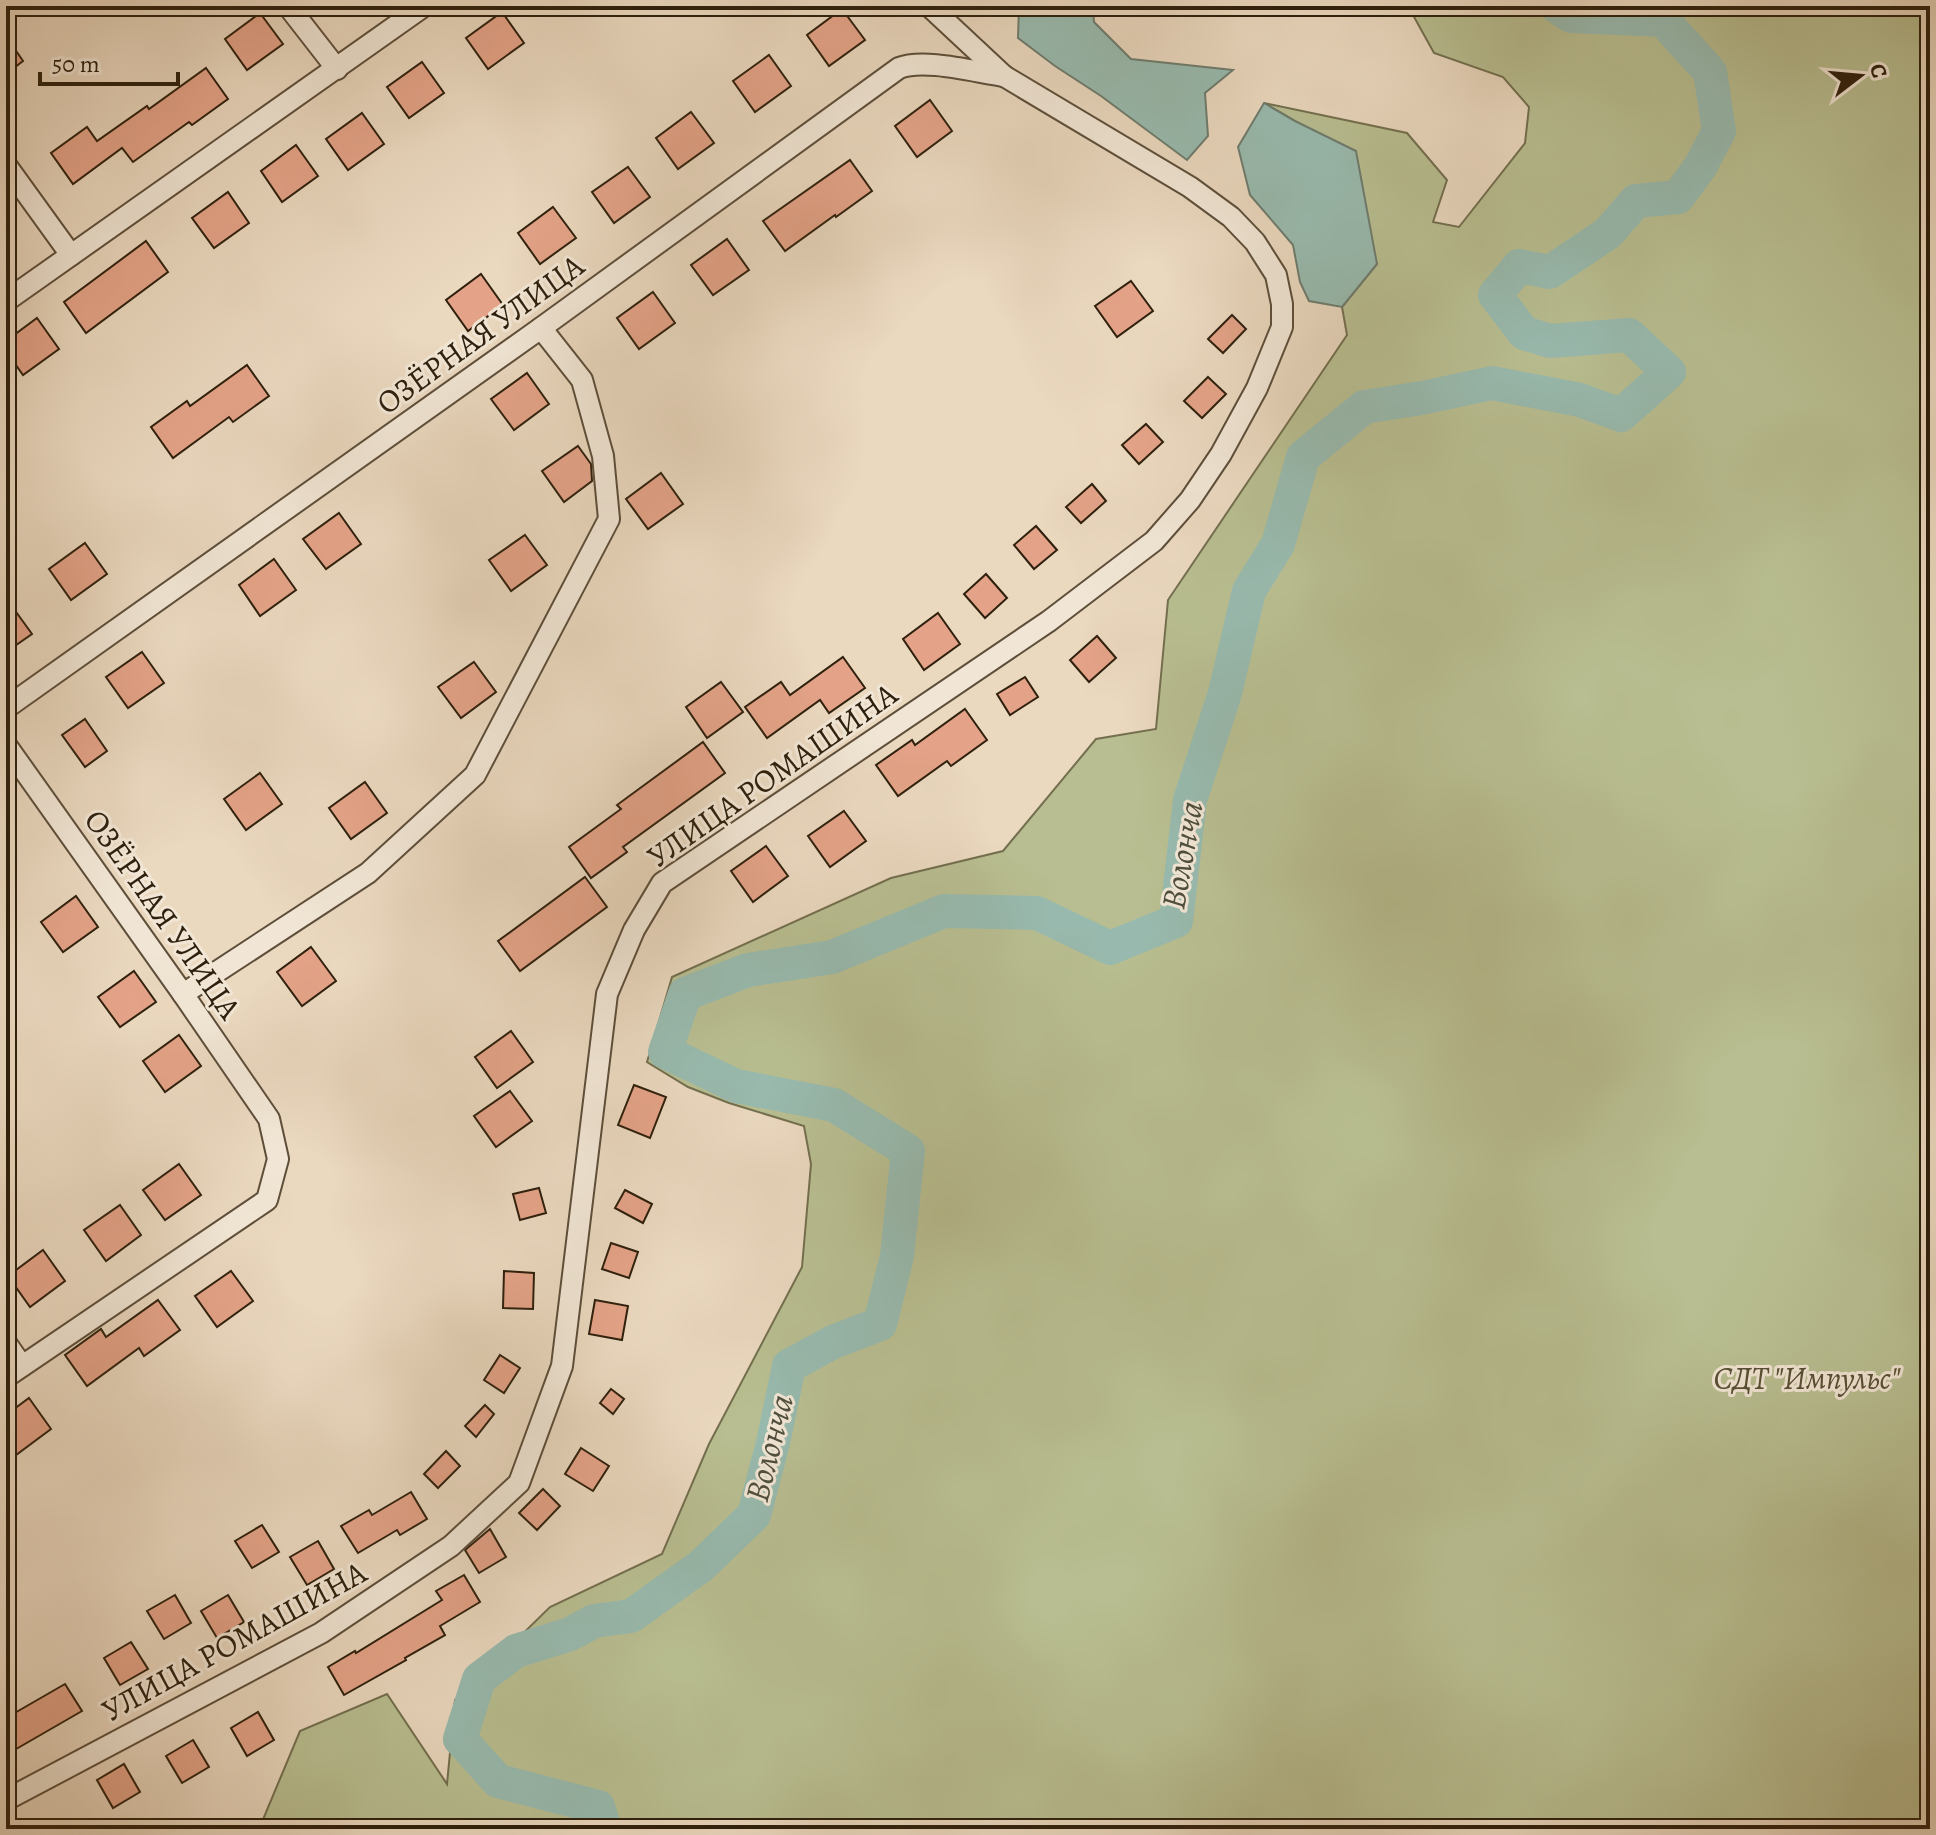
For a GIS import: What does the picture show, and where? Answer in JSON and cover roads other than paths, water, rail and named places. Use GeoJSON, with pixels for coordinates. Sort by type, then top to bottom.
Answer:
{"type":"FeatureCollection","features":[{"type":"Feature","properties":{"kind":"street"},"geometry":{"type":"LineString","coordinates":[[288,6],[337,69]]}},
{"type":"Feature","properties":{"kind":"street"},"geometry":{"type":"LineString","coordinates":[[6,301],[424,6]]}},
{"type":"Feature","properties":{"kind":"street"},"geometry":{"type":"LineString","coordinates":[[929,6],[1004,76]]}},
{"type":"Feature","properties":{"kind":"street","name":"ОЗЁРНАЯ УЛИЦА"},"geometry":{"type":"LineString","coordinates":[[6,708],[541,328],[899,68],[924,63],[1004,76]]}},
{"type":"Feature","properties":{"kind":"street","name":"УЛИЦА РОМАШИНА"},"geometry":{"type":"LineString","coordinates":[[6,1800],[321,1633],[451,1546],[519,1483],[562,1366],[607,994],[634,930],[662,883],[1049,621],[1154,541],[1190,500],[1221,454],[1257,388],[1282,327],[1282,304],[1276,275],[1255,242],[1231,217],[1190,187],[1004,76]]}},
{"type":"Feature","properties":{"kind":"street"},"geometry":{"type":"LineString","coordinates":[[6,165],[71,255]]}},
{"type":"Feature","properties":{"kind":"street"},"geometry":{"type":"LineString","coordinates":[[183,994],[368,873],[475,775],[609,519],[603,456],[582,380],[541,328]]}},
{"type":"Feature","properties":{"kind":"street","name":"ОЗЁРНАЯ УЛИЦА"},"geometry":{"type":"LineString","coordinates":[[6,745],[269,1119],[278,1159],[267,1200],[14,1371]]}},
{"type":"Feature","properties":{"kind":"street"},"geometry":{"type":"LineString","coordinates":[[6,1343],[14,1371]]}},
{"type":"Feature","properties":{"kind":"water"},"geometry":{"type":"Polygon","coordinates":[[[1019,6],[1093,6],[1094,22],[1131,59],[1233,70],[1205,93],[1208,136],[1187,160],[1018,38],[1019,6]]]}},
{"type":"Feature","properties":{"kind":"water"},"geometry":{"type":"Polygon","coordinates":[[[1264,103],[1356,151],[1377,264],[1342,307],[1309,301],[1300,282],[1293,245],[1250,195],[1238,147],[1264,103]]]}},
{"type":"Feature","properties":{"kind":"waterway","name":"Волонча"},"geometry":{"type":"LineString","coordinates":[[605,1829],[598,1807],[498,1781],[460,1739],[479,1679],[516,1651],[570,1634],[594,1621],[631,1616],[701,1566],[754,1515],[789,1366],[833,1342],[880,1324],[897,1256],[908,1151],[834,1105],[736,1086],[665,1052],[685,994],[748,970],[832,957],[944,911],[1037,913],[1110,948],[1176,921],[1190,800],[1225,693],[1249,591],[1278,544],[1303,457],[1364,407],[1492,383],[1580,400],[1621,415],[1669,372],[1629,335],[1550,341],[1524,333],[1495,295],[1519,266],[1550,272],[1608,233],[1636,201],[1678,197],[1700,167],[1719,131],[1710,72],[1663,20],[1571,16],[1556,6]]}},
{"type":"Feature","properties":{"kind":"park label","name":"СДТ \"Импульс\""},"geometry":{"type":"Point","coordinates":[1807,1378]}}]}
